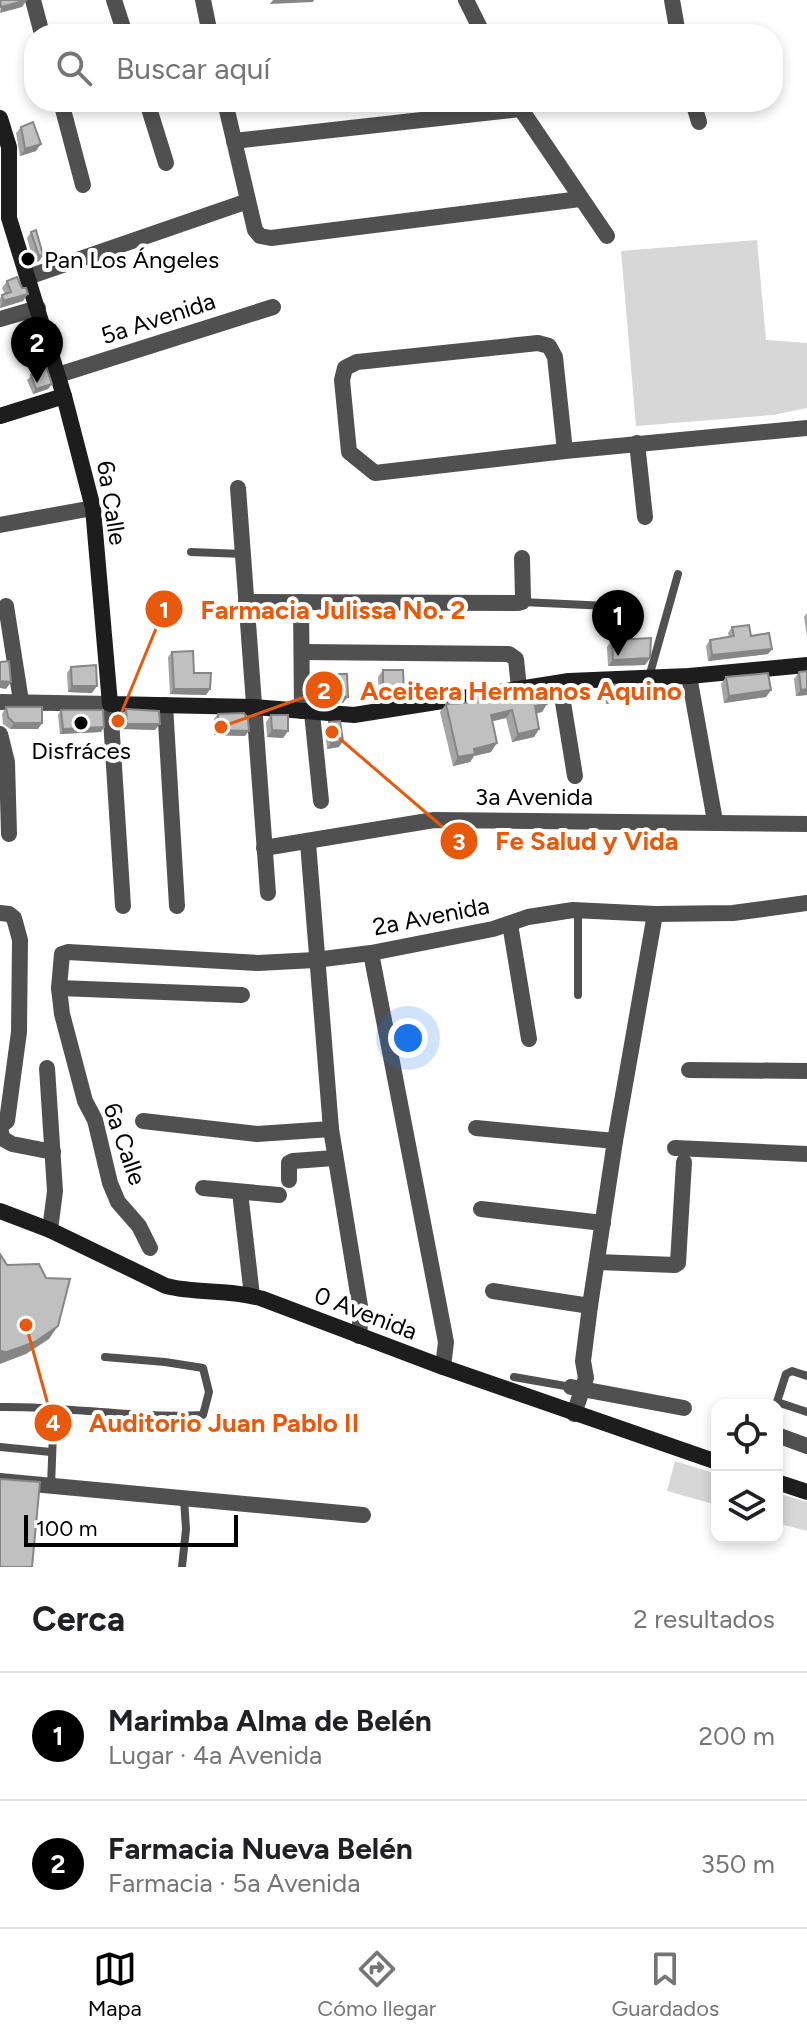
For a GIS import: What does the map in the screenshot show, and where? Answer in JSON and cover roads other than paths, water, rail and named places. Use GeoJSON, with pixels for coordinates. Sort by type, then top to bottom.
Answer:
{"type":"FeatureCollection","features":[{"type":"Feature","properties":{"kind":"street"},"geometry":{"type":"LineString","coordinates":[[33,0],[39,24]]}},
{"type":"Feature","properties":{"kind":"street"},"geometry":{"type":"LineString","coordinates":[[114,0],[122,24]]}},
{"type":"Feature","properties":{"kind":"street"},"geometry":{"type":"LineString","coordinates":[[203,0],[208,24]]}},
{"type":"Feature","properties":{"kind":"street"},"geometry":{"type":"LineString","coordinates":[[466,0],[478,24]]}},
{"type":"Feature","properties":{"kind":"street"},"geometry":{"type":"LineString","coordinates":[[672,0],[676,24]]}},
{"type":"Feature","properties":{"kind":"street"},"geometry":{"type":"LineString","coordinates":[[64,112],[83,185]]}},
{"type":"Feature","properties":{"kind":"street"},"geometry":{"type":"LineString","coordinates":[[150,112],[166,163]]}},
{"type":"Feature","properties":{"kind":"street"},"geometry":{"type":"LineString","coordinates":[[227,112],[255,230],[260,236],[271,238],[580,199]]}},
{"type":"Feature","properties":{"kind":"street"},"geometry":{"type":"LineString","coordinates":[[234,141],[469,112]]}},
{"type":"Feature","properties":{"kind":"street"},"geometry":{"type":"LineString","coordinates":[[522,112],[607,236]]}},
{"type":"Feature","properties":{"kind":"street"},"geometry":{"type":"LineString","coordinates":[[696,112],[699,122]]}},
{"type":"Feature","properties":{"kind":"street","name":"6a Calle"},"geometry":{"type":"LineString","coordinates":[[0,118],[9,147],[9,218],[58,375],[93,508],[123,906]]}},
{"type":"Feature","properties":{"kind":"street"},"geometry":{"type":"LineString","coordinates":[[28,277],[248,201]]}},
{"type":"Feature","properties":{"kind":"street","name":"5a Avenida"},"geometry":{"type":"LineString","coordinates":[[58,375],[273,307]]}},
{"type":"Feature","properties":{"kind":"street"},"geometry":{"type":"LineString","coordinates":[[0,319],[38,308]]}},
{"type":"Feature","properties":{"kind":"street"},"geometry":{"type":"LineString","coordinates":[[565,451],[555,357],[549,346],[538,343],[357,362],[345,368],[342,380],[349,452],[375,473],[637,443],[807,428]]}},
{"type":"Feature","properties":{"kind":"street"},"geometry":{"type":"LineString","coordinates":[[0,416],[64,396]]}},
{"type":"Feature","properties":{"kind":"street"},"geometry":{"type":"LineString","coordinates":[[637,443],[645,517]]}},
{"type":"Feature","properties":{"kind":"street"},"geometry":{"type":"LineString","coordinates":[[238,488],[268,893]]}},
{"type":"Feature","properties":{"kind":"street"},"geometry":{"type":"LineString","coordinates":[[0,525],[93,508]]}},
{"type":"Feature","properties":{"kind":"street"},"geometry":{"type":"LineString","coordinates":[[246,602],[522,602],[522,558]]}},
{"type":"Feature","properties":{"kind":"street"},"geometry":{"type":"LineString","coordinates":[[301,602],[307,712],[321,801]]}},
{"type":"Feature","properties":{"kind":"street"},"geometry":{"type":"LineString","coordinates":[[6,606],[21,701]]}},
{"type":"Feature","properties":{"kind":"street"},"geometry":{"type":"LineString","coordinates":[[303,652],[514,655],[519,688]]}},
{"type":"Feature","properties":{"kind":"street"},"geometry":{"type":"LineString","coordinates":[[0,702],[253,707],[354,715],[569,681],[689,676],[807,665]]}},
{"type":"Feature","properties":{"kind":"street"},"geometry":{"type":"LineString","coordinates":[[689,676],[715,821]]}},
{"type":"Feature","properties":{"kind":"street"},"geometry":{"type":"LineString","coordinates":[[560,684],[575,776]]}},
{"type":"Feature","properties":{"kind":"street"},"geometry":{"type":"LineString","coordinates":[[165,705],[177,906]]}},
{"type":"Feature","properties":{"kind":"street"},"geometry":{"type":"LineString","coordinates":[[0,734],[7,762],[9,834]]}},
{"type":"Feature","properties":{"kind":"street","name":"3a Avenida"},"geometry":{"type":"LineString","coordinates":[[264,848],[434,820],[807,824]]}},
{"type":"Feature","properties":{"kind":"street"},"geometry":{"type":"LineString","coordinates":[[308,843],[315,960],[331,1129],[361,1312],[359,1336]]}},
{"type":"Feature","properties":{"kind":"street","name":"2a Avenida"},"geometry":{"type":"LineString","coordinates":[[62,954],[258,963],[315,960],[371,953],[510,924],[528,917],[578,911],[733,913],[807,903]]}},
{"type":"Feature","properties":{"kind":"street"},"geometry":{"type":"LineString","coordinates":[[0,913],[14,918],[20,940],[19,1032],[7,1121],[0,1126],[2,1138],[12,1144],[53,1152]]}},
{"type":"Feature","properties":{"kind":"street"},"geometry":{"type":"LineString","coordinates":[[569,1412],[577,1388],[574,1375],[583,1361],[615,1141],[655,914]]}},
{"type":"Feature","properties":{"kind":"street"},"geometry":{"type":"LineString","coordinates":[[510,924],[529,1039]]}},
{"type":"Feature","properties":{"kind":"street"},"geometry":{"type":"LineString","coordinates":[[371,953],[446,1342],[443,1367]]}},
{"type":"Feature","properties":{"kind":"street","name":"6a Calle"},"geometry":{"type":"LineString","coordinates":[[62,954],[59,988],[62,1014],[85,1101],[95,1120],[110,1183],[118,1202],[139,1226],[150,1248]]}},
{"type":"Feature","properties":{"kind":"street"},"geometry":{"type":"LineString","coordinates":[[59,988],[242,995]]}},
{"type":"Feature","properties":{"kind":"street"},"geometry":{"type":"LineString","coordinates":[[47,1068],[55,1191],[50,1230]]}},
{"type":"Feature","properties":{"kind":"street"},"geometry":{"type":"LineString","coordinates":[[689,1070],[807,1071]]}},
{"type":"Feature","properties":{"kind":"street"},"geometry":{"type":"LineString","coordinates":[[143,1121],[257,1134],[331,1129]]}},
{"type":"Feature","properties":{"kind":"street"},"geometry":{"type":"LineString","coordinates":[[476,1128],[615,1141]]}},
{"type":"Feature","properties":{"kind":"street"},"geometry":{"type":"LineString","coordinates":[[597,1262],[678,1263],[680,1155],[807,1154]]}},
{"type":"Feature","properties":{"kind":"street"},"geometry":{"type":"LineString","coordinates":[[289,1180],[289,1163],[293,1161],[334,1158]]}},
{"type":"Feature","properties":{"kind":"street"},"geometry":{"type":"LineString","coordinates":[[203,1188],[279,1195]]}},
{"type":"Feature","properties":{"kind":"street"},"geometry":{"type":"LineString","coordinates":[[240,1192],[252,1296]]}},
{"type":"Feature","properties":{"kind":"street"},"geometry":{"type":"LineString","coordinates":[[481,1209],[603,1223]]}},
{"type":"Feature","properties":{"kind":"street","name":"0 Avenida"},"geometry":{"type":"LineString","coordinates":[[0,1211],[50,1230],[166,1286],[184,1291],[252,1296],[443,1367],[711,1460]]}},
{"type":"Feature","properties":{"kind":"street"},"geometry":{"type":"LineString","coordinates":[[493,1291],[590,1306]]}},
{"type":"Feature","properties":{"kind":"street"},"geometry":{"type":"LineString","coordinates":[[577,1388],[684,1408]]}},
{"type":"Feature","properties":{"kind":"street"},"geometry":{"type":"LineString","coordinates":[[783,1437],[807,1446]]}},
{"type":"Feature","properties":{"kind":"street"},"geometry":{"type":"LineString","coordinates":[[0,1481],[363,1515]]}},
{"type":"Feature","properties":{"kind":"street"},"geometry":{"type":"LineString","coordinates":[[783,1484],[807,1492]]}},
{"type":"Feature","properties":{"kind":"lane"},"geometry":{"type":"LineString","coordinates":[[191,552],[243,554]]}},
{"type":"Feature","properties":{"kind":"lane"},"geometry":{"type":"LineString","coordinates":[[649,678],[678,574]]}},
{"type":"Feature","properties":{"kind":"lane"},"geometry":{"type":"LineString","coordinates":[[522,602],[608,606]]}},
{"type":"Feature","properties":{"kind":"lane"},"geometry":{"type":"LineString","coordinates":[[578,911],[578,995]]}},
{"type":"Feature","properties":{"kind":"lane"},"geometry":{"type":"LineString","coordinates":[[0,1407],[54,1407],[178,1417],[203,1415],[209,1392],[203,1368],[105,1357]]}},
{"type":"Feature","properties":{"kind":"lane"},"geometry":{"type":"LineString","coordinates":[[777,1399],[786,1374],[792,1371],[807,1376]]}},
{"type":"Feature","properties":{"kind":"lane"},"geometry":{"type":"LineString","coordinates":[[514,1377],[577,1388]]}},
{"type":"Feature","properties":{"kind":"lane"},"geometry":{"type":"LineString","coordinates":[[783,1405],[807,1412]]}},
{"type":"Feature","properties":{"kind":"lane"},"geometry":{"type":"LineString","coordinates":[[51,1486],[54,1407]]}},
{"type":"Feature","properties":{"kind":"lane"},"geometry":{"type":"LineString","coordinates":[[0,1447],[51,1452]]}},
{"type":"Feature","properties":{"kind":"lane"},"geometry":{"type":"LineString","coordinates":[[182,1567],[186,1529],[184,1499]]}},
{"type":"Feature","properties":{"kind":"place","name":"Pan Los Ángeles"},"geometry":{"type":"Point","coordinates":[28,259]}},
{"type":"Feature","properties":{"kind":"place","name":"Farmacia Nueva Belén"},"geometry":{"type":"Point","coordinates":[37,383]}},
{"type":"Feature","properties":{"kind":"place","name":"Marimba Alma de Belén"},"geometry":{"type":"Point","coordinates":[618,656]}},
{"type":"Feature","properties":{"kind":"place","name":"Farmacia Julissa No. 2"},"geometry":{"type":"Point","coordinates":[118,721]}},
{"type":"Feature","properties":{"kind":"place","name":"Disfráces"},"geometry":{"type":"Point","coordinates":[81,723]}},
{"type":"Feature","properties":{"kind":"place","name":"Aceitera Hermanos Aquino"},"geometry":{"type":"Point","coordinates":[221,727]}},
{"type":"Feature","properties":{"kind":"place","name":"Fe Salud y Vida"},"geometry":{"type":"Point","coordinates":[332,732]}},
{"type":"Feature","properties":{"kind":"place","name":"Auditorio Juan Pablo II"},"geometry":{"type":"Point","coordinates":[26,1325]}}]}
